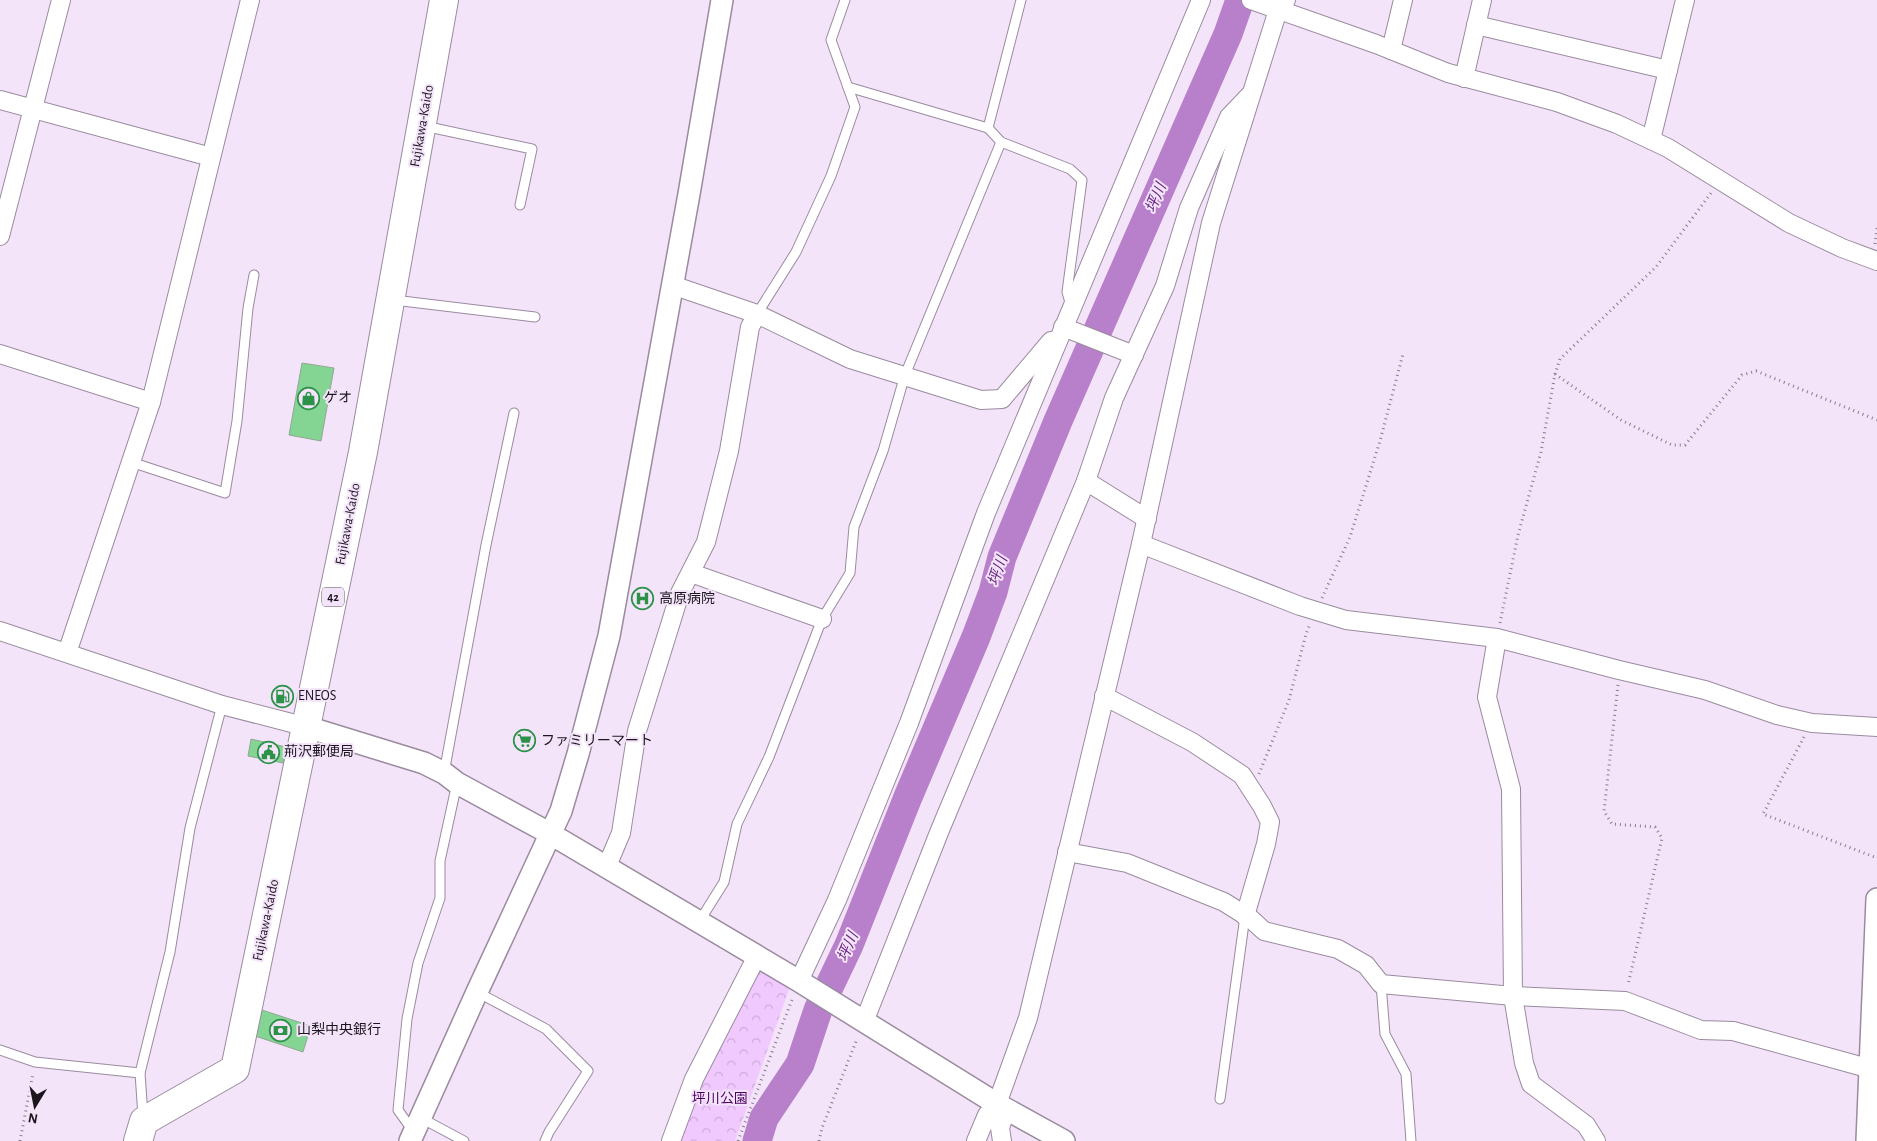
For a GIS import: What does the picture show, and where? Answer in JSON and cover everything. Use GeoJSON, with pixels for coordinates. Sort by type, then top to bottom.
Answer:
{"type":"FeatureCollection","features":[{"type":"Feature","properties":{"kind":"main road","name":"Fujikawa-Kaido"},"geometry":{"type":"LineString","coordinates":[[141,1131],[235,1069],[363,452],[444,0]]}},
{"type":"Feature","properties":{"kind":"street"},"geometry":{"type":"LineString","coordinates":[[0,236],[61,0]]}},
{"type":"Feature","properties":{"kind":"street"},"geometry":{"type":"LineString","coordinates":[[67,653],[151,402],[250,0]]}},
{"type":"Feature","properties":{"kind":"street"},"geometry":{"type":"LineString","coordinates":[[415,1131],[476,992],[549,833],[561,811],[573,770],[609,636],[722,0]]}},
{"type":"Feature","properties":{"kind":"street"},"geometry":{"type":"LineString","coordinates":[[803,983],[909,723],[986,513],[1068,329],[1071,306],[1201,0]]}},
{"type":"Feature","properties":{"kind":"street"},"geometry":{"type":"LineString","coordinates":[[1251,0],[1282,5],[1464,78],[1557,102],[1617,124],[1668,148],[1790,223],[1842,248],[1877,261]]}},
{"type":"Feature","properties":{"kind":"street"},"geometry":{"type":"LineString","coordinates":[[1391,50],[1403,0]]}},
{"type":"Feature","properties":{"kind":"street"},"geometry":{"type":"LineString","coordinates":[[1464,78],[1482,0]]}},
{"type":"Feature","properties":{"kind":"street"},"geometry":{"type":"LineString","coordinates":[[1651,140],[1685,0]]}},
{"type":"Feature","properties":{"kind":"street"},"geometry":{"type":"LineString","coordinates":[[1002,1141],[1000,1128],[1002,1106],[1028,1018],[1142,544],[1211,223],[1282,5]]}},
{"type":"Feature","properties":{"kind":"street"},"geometry":{"type":"LineString","coordinates":[[1476,25],[1668,70]]}},
{"type":"Feature","properties":{"kind":"street"},"geometry":{"type":"LineString","coordinates":[[861,1020],[1086,481],[1129,353],[1165,286],[1189,208],[1229,117],[1254,91]]}},
{"type":"Feature","properties":{"kind":"street"},"geometry":{"type":"LineString","coordinates":[[0,100],[211,157]]}},
{"type":"Feature","properties":{"kind":"street"},"geometry":{"type":"LineString","coordinates":[[672,285],[757,314],[850,359],[981,400],[1002,399],[1068,329]]}},
{"type":"Feature","properties":{"kind":"street"},"geometry":{"type":"LineString","coordinates":[[606,866],[621,833],[637,731],[680,593],[706,542],[728,451],[750,326],[757,314]]}},
{"type":"Feature","properties":{"kind":"street"},"geometry":{"type":"LineString","coordinates":[[1068,329],[1129,353]]}},
{"type":"Feature","properties":{"kind":"street"},"geometry":{"type":"LineString","coordinates":[[0,354],[151,402]]}},
{"type":"Feature","properties":{"kind":"street"},"geometry":{"type":"LineString","coordinates":[[1086,481],[1147,519]]}},
{"type":"Feature","properties":{"kind":"street"},"geometry":{"type":"LineString","coordinates":[[1142,544],[1316,611],[1346,620],[1497,638],[1705,690],[1777,715],[1812,723],[1877,727]]}},
{"type":"Feature","properties":{"kind":"street"},"geometry":{"type":"LineString","coordinates":[[691,573],[822,619]]}},
{"type":"Feature","properties":{"kind":"street"},"geometry":{"type":"LineString","coordinates":[[0,631],[222,705],[307,727],[424,763],[606,866],[803,983],[1002,1106],[1064,1141]]}},
{"type":"Feature","properties":{"kind":"street"},"geometry":{"type":"LineString","coordinates":[[1497,638],[1488,697],[1512,789],[1513,996],[1524,1063],[1531,1084],[1586,1125],[1596,1141]]}},
{"type":"Feature","properties":{"kind":"street"},"geometry":{"type":"LineString","coordinates":[[1104,696],[1192,742],[1242,775],[1253,791],[1270,822],[1266,844],[1245,916]]}},
{"type":"Feature","properties":{"kind":"street"},"geometry":{"type":"LineString","coordinates":[[1067,852],[1127,863],[1224,902],[1264,931],[1338,949],[1366,965],[1381,984],[1513,996],[1624,1000],[1702,1030],[1733,1031],[1874,1071]]}},
{"type":"Feature","properties":{"kind":"street"},"geometry":{"type":"LineString","coordinates":[[1867,1141],[1874,1071],[1877,899]]}},
{"type":"Feature","properties":{"kind":"street"},"geometry":{"type":"LineString","coordinates":[[671,1141],[694,1079],[757,956]]}},
{"type":"Feature","properties":{"kind":"street"},"geometry":{"type":"LineString","coordinates":[[976,1141],[987,1115],[1002,1106]]}},
{"type":"Feature","properties":{"kind":"lane"},"geometry":{"type":"LineString","coordinates":[[757,314],[796,252],[830,176],[855,107],[831,40],[845,0]]}},
{"type":"Feature","properties":{"kind":"lane"},"geometry":{"type":"LineString","coordinates":[[988,128],[1021,0]]}},
{"type":"Feature","properties":{"kind":"lane"},"geometry":{"type":"LineString","coordinates":[[848,87],[988,128],[1001,142],[1070,168],[1082,180],[1067,292],[1071,306]]}},
{"type":"Feature","properties":{"kind":"lane"},"geometry":{"type":"LineString","coordinates":[[422,125],[532,149],[520,205]]}},
{"type":"Feature","properties":{"kind":"lane"},"geometry":{"type":"LineString","coordinates":[[699,922],[724,882],[737,824],[769,757],[822,619],[850,573],[854,527],[883,451],[905,375],[1001,142]]}},
{"type":"Feature","properties":{"kind":"lane"},"geometry":{"type":"LineString","coordinates":[[131,462],[225,493],[237,421],[248,308],[254,275]]}},
{"type":"Feature","properties":{"kind":"lane"},"geometry":{"type":"LineString","coordinates":[[390,300],[535,317]]}},
{"type":"Feature","properties":{"kind":"lane"},"geometry":{"type":"LineString","coordinates":[[464,1141],[415,1131],[398,1110],[407,1019],[418,963],[440,898],[440,861],[450,778],[486,545],[514,414]]}},
{"type":"Feature","properties":{"kind":"lane"},"geometry":{"type":"LineString","coordinates":[[141,1131],[140,1073],[170,952],[190,828],[222,705]]}},
{"type":"Feature","properties":{"kind":"lane"},"geometry":{"type":"LineString","coordinates":[[1220,1099],[1245,916]]}},
{"type":"Feature","properties":{"kind":"lane"},"geometry":{"type":"LineString","coordinates":[[1381,984],[1385,1034],[1406,1074],[1411,1141]]}},
{"type":"Feature","properties":{"kind":"lane"},"geometry":{"type":"LineString","coordinates":[[476,992],[546,1029],[588,1071],[548,1132],[545,1141]]}},
{"type":"Feature","properties":{"kind":"lane"},"geometry":{"type":"LineString","coordinates":[[0,1050],[35,1062],[140,1073]]}},
{"type":"Feature","properties":{"kind":"path"},"geometry":{"type":"LineString","coordinates":[[1497,638],[1518,535],[1541,452],[1555,374],[1560,359],[1656,267],[1720,180]]}},
{"type":"Feature","properties":{"kind":"path"},"geometry":{"type":"LineString","coordinates":[[1253,791],[1289,700],[1306,634],[1350,537],[1380,440],[1403,354]]}},
{"type":"Feature","properties":{"kind":"path"},"geometry":{"type":"LineString","coordinates":[[1555,374],[1621,420],[1672,445],[1685,445],[1742,375],[1756,371],[1877,420]]}},
{"type":"Feature","properties":{"kind":"path"},"geometry":{"type":"LineString","coordinates":[[1620,670],[1604,811],[1612,824],[1655,827],[1662,838],[1624,1000]]}},
{"type":"Feature","properties":{"kind":"path"},"geometry":{"type":"LineString","coordinates":[[1812,723],[1763,814],[1877,858]]}},
{"type":"Feature","properties":{"kind":"path"},"geometry":{"type":"LineString","coordinates":[[738,1141],[803,983]]}},
{"type":"Feature","properties":{"kind":"path"},"geometry":{"type":"LineString","coordinates":[[819,1141],[861,1020]]}},
{"type":"Feature","properties":{"kind":"path"},"geometry":{"type":"LineString","coordinates":[[20,1141],[35,1062]]}},
{"type":"Feature","properties":{"kind":"green space","name":"坪川公園"},"geometry":{"type":"Polygon","coordinates":[[[755,967],[790,987],[735,1141],[674,1141],[755,967]]]}},
{"type":"Feature","properties":{"kind":"building"},"geometry":{"type":"Polygon","coordinates":[[[302,363],[334,368],[321,441],[289,435],[302,363]]]}},
{"type":"Feature","properties":{"kind":"building"},"geometry":{"type":"Polygon","coordinates":[[[251,739],[286,747],[283,763],[248,756],[251,739]]]}},
{"type":"Feature","properties":{"kind":"building"},"geometry":{"type":"Polygon","coordinates":[[[262,1010],[311,1026],[303,1052],[255,1036],[262,1010]]]}},
{"type":"Feature","properties":{"kind":"waterway","name":"坪川"},"geometry":{"type":"LineString","coordinates":[[757,1141],[764,1118],[800,1064],[818,1010],[849,945],[908,797],[976,637],[993,592],[1002,557],[1058,421],[1228,34],[1240,0]]}},
{"type":"Feature","properties":{"kind":"place","name":"ゲオ"},"geometry":{"type":"Point","coordinates":[308,398]}},
{"type":"Feature","properties":{"kind":"place","name":"高原病院"},"geometry":{"type":"Point","coordinates":[643,599]}},
{"type":"Feature","properties":{"kind":"place","name":"ENEOS"},"geometry":{"type":"Point","coordinates":[282,696]}},
{"type":"Feature","properties":{"kind":"place","name":"ファミリーマート"},"geometry":{"type":"Point","coordinates":[525,741]}},
{"type":"Feature","properties":{"kind":"place","name":"荊沢郵便局"},"geometry":{"type":"Point","coordinates":[268,752]}},
{"type":"Feature","properties":{"kind":"place","name":"山梨中央銀行"},"geometry":{"type":"Point","coordinates":[281,1030]}}]}
